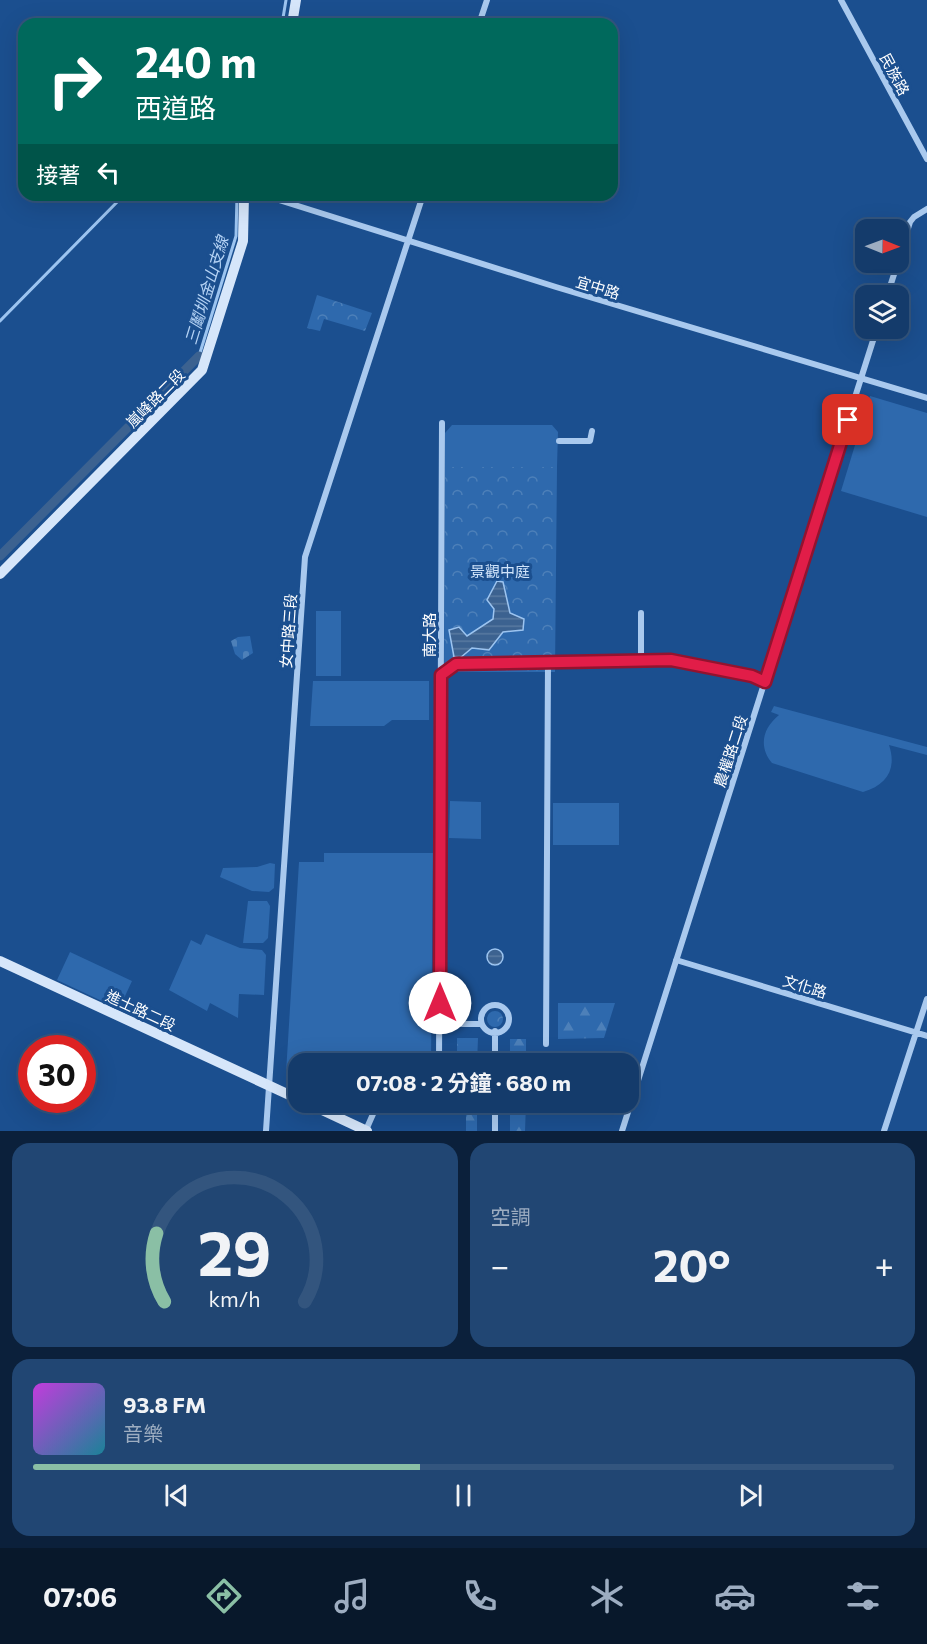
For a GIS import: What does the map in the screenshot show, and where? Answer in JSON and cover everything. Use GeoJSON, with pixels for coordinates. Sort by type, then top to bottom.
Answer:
{"type":"FeatureCollection","features":[{"type":"Feature","properties":{"kind":"street"},"geometry":{"type":"LineString","coordinates":[[293,18],[296,0]]}},
{"type":"Feature","properties":{"kind":"street"},"geometry":{"type":"LineString","coordinates":[[481,18],[487,0]]}},
{"type":"Feature","properties":{"kind":"street","name":"民族路"},"geometry":{"type":"LineString","coordinates":[[841,0],[927,159]]}},
{"type":"Feature","properties":{"kind":"street","name":"嵐峰路二段"},"geometry":{"type":"LineString","coordinates":[[0,574],[202,370],[243,241],[244,201]]}},
{"type":"Feature","properties":{"kind":"street","name":"宜中路"},"geometry":{"type":"LineString","coordinates":[[282,201],[927,398]]}},
{"type":"Feature","properties":{"kind":"street","name":"女中路三段"},"geometry":{"type":"LineString","coordinates":[[266,1131],[305,557],[421,201]]}},
{"type":"Feature","properties":{"kind":"street"},"geometry":{"type":"LineString","coordinates":[[909,225],[914,217],[927,209]]}},
{"type":"Feature","properties":{"kind":"street","name":"農權路二段"},"geometry":{"type":"LineString","coordinates":[[622,1131],[873,339]]}},
{"type":"Feature","properties":{"kind":"street","name":"南大路"},"geometry":{"type":"LineString","coordinates":[[439,1053],[442,423]]}},
{"type":"Feature","properties":{"kind":"street"},"geometry":{"type":"LineString","coordinates":[[559,441],[590,441],[592,431]]}},
{"type":"Feature","properties":{"kind":"street"},"geometry":{"type":"LineString","coordinates":[[640,613],[641,659]]}},
{"type":"Feature","properties":{"kind":"street"},"geometry":{"type":"LineString","coordinates":[[441,675],[456,664],[641,659],[671,660],[752,676],[765,682]]}},
{"type":"Feature","properties":{"kind":"street"},"geometry":{"type":"LineString","coordinates":[[546,1044],[548,662]]}},
{"type":"Feature","properties":{"kind":"street","name":"文化路"},"geometry":{"type":"LineString","coordinates":[[676,960],[927,1036]]}},
{"type":"Feature","properties":{"kind":"street","name":"進士路二段"},"geometry":{"type":"LineString","coordinates":[[0,961],[288,1095]]}},
{"type":"Feature","properties":{"kind":"street"},"geometry":{"type":"LineString","coordinates":[[884,1131],[927,999]]}},
{"type":"Feature","properties":{"kind":"street"},"geometry":{"type":"LineString","coordinates":[[502,1006],[508,1013],[509,1024],[506,1029],[495,1031],[486,1029],[482,1024],[481,1019],[486,1008],[502,1006]]}},
{"type":"Feature","properties":{"kind":"street"},"geometry":{"type":"LineString","coordinates":[[439,1024],[482,1024]]}},
{"type":"Feature","properties":{"kind":"street"},"geometry":{"type":"LineString","coordinates":[[495,1031],[495,1053]]}},
{"type":"Feature","properties":{"kind":"street"},"geometry":{"type":"LineString","coordinates":[[328,1113],[366,1131],[374,1113]]}},
{"type":"Feature","properties":{"kind":"street"},"geometry":{"type":"LineString","coordinates":[[495,1113],[495,1131]]}},
{"type":"Feature","properties":{"kind":"green space"},"geometry":{"type":"Polygon","coordinates":[[[317,295],[372,313],[365,331],[324,319],[320,331],[307,328],[317,295]]]}},
{"type":"Feature","properties":{"kind":"green space"},"geometry":{"type":"Polygon","coordinates":[[[870,396],[927,413],[927,517],[841,491],[870,396]]]}},
{"type":"Feature","properties":{"kind":"green space"},"geometry":{"type":"Polygon","coordinates":[[[452,425],[552,425],[558,432],[557,467],[445,467],[445,433],[452,425]]]}},
{"type":"Feature","properties":{"kind":"green space","name":"景觀中庭"},"geometry":{"type":"Polygon","coordinates":[[[445,467],[557,467],[555,672],[444,672],[445,467]]]}},
{"type":"Feature","properties":{"kind":"green space"},"geometry":{"type":"Polygon","coordinates":[[[316,611],[341,611],[341,676],[316,676],[316,611]]]}},
{"type":"Feature","properties":{"kind":"green space"},"geometry":{"type":"Polygon","coordinates":[[[250,636],[253,653],[242,660],[235,654],[231,641],[238,637],[250,636]]]}},
{"type":"Feature","properties":{"kind":"green space"},"geometry":{"type":"Polygon","coordinates":[[[313,681],[429,681],[429,720],[392,720],[384,726],[310,726],[313,681]]]}},
{"type":"Feature","properties":{"kind":"green space"},"geometry":{"type":"Polygon","coordinates":[[[774,706],[927,747],[927,755],[889,745],[892,761],[888,775],[878,785],[863,792],[772,763],[765,750],[764,738],[769,726],[779,715],[771,712],[774,706]]]}},
{"type":"Feature","properties":{"kind":"green space"},"geometry":{"type":"Polygon","coordinates":[[[450,801],[481,802],[481,839],[449,838],[450,801]]]}},
{"type":"Feature","properties":{"kind":"green space"},"geometry":{"type":"Polygon","coordinates":[[[553,803],[619,803],[619,845],[553,845],[553,803]]]}},
{"type":"Feature","properties":{"kind":"green space"},"geometry":{"type":"Polygon","coordinates":[[[324,853],[433,853],[431,1053],[288,1053],[288,1076],[286,1073],[299,862],[324,862],[324,853]]]}},
{"type":"Feature","properties":{"kind":"green space"},"geometry":{"type":"Polygon","coordinates":[[[270,863],[275,864],[274,888],[269,892],[252,891],[220,877],[223,868],[257,867],[270,863]]]}},
{"type":"Feature","properties":{"kind":"green space"},"geometry":{"type":"Polygon","coordinates":[[[248,901],[267,901],[270,906],[268,938],[263,943],[243,943],[248,901]]]}},
{"type":"Feature","properties":{"kind":"green space"},"geometry":{"type":"Polygon","coordinates":[[[206,934],[240,948],[262,950],[266,955],[264,995],[239,994],[238,1018],[210,1003],[207,1011],[169,990],[191,940],[201,945],[206,934]]]}},
{"type":"Feature","properties":{"kind":"green space"},"geometry":{"type":"Polygon","coordinates":[[[70,952],[132,981],[119,1009],[57,980],[70,952]]]}},
{"type":"Feature","properties":{"kind":"green space"},"geometry":{"type":"Polygon","coordinates":[[[558,1003],[615,1003],[604,1038],[558,1039],[558,1003]]]}},
{"type":"Feature","properties":{"kind":"green space"},"geometry":{"type":"Polygon","coordinates":[[[495,1011],[503,1019],[495,1027],[487,1019],[495,1011]]]}},
{"type":"Feature","properties":{"kind":"green space"},"geometry":{"type":"Polygon","coordinates":[[[457,1038],[478,1038],[477,1053],[457,1053],[457,1038]]]}},
{"type":"Feature","properties":{"kind":"green space"},"geometry":{"type":"Polygon","coordinates":[[[510,1039],[526,1039],[526,1053],[510,1053],[510,1039]]]}},
{"type":"Feature","properties":{"kind":"green space"},"geometry":{"type":"Polygon","coordinates":[[[466,1113],[477,1113],[477,1131],[466,1131],[466,1113]]]}},
{"type":"Feature","properties":{"kind":"green space"},"geometry":{"type":"Polygon","coordinates":[[[510,1113],[526,1113],[525,1131],[510,1131],[510,1113]]]}},
{"type":"Feature","properties":{"kind":"shaded area"},"geometry":{"type":"Polygon","coordinates":[[[497,581],[503,582],[510,613],[524,619],[523,630],[503,632],[489,650],[472,648],[460,658],[454,657],[449,630],[459,627],[467,636],[493,619],[494,609],[487,600],[497,581]]]}},
{"type":"Feature","properties":{"kind":"shaded area"},"geometry":{"type":"Polygon","coordinates":[[[495,949],[503,957],[495,965],[487,957],[495,949]]]}},
{"type":"Feature","properties":{"kind":"waterway","name":"三鬮圳金山支線"},"geometry":{"type":"LineString","coordinates":[[283,18],[286,0]]}},
{"type":"Feature","properties":{"kind":"waterway"},"geometry":{"type":"LineString","coordinates":[[0,321],[118,201]]}},
{"type":"Feature","properties":{"kind":"waterway","name":"三鬮圳金山支線"},"geometry":{"type":"LineString","coordinates":[[199,356],[236,236],[237,201]]}},
{"type":"Feature","properties":{"kind":"waterway"},"geometry":{"type":"LineString","coordinates":[[0,556],[199,356]]}},
{"type":"Feature","properties":{"kind":"route"},"geometry":{"type":"LineString","coordinates":[[440,1003],[441,675],[456,664],[641,659],[671,660],[752,676],[765,682],[848,420]]}}]}
